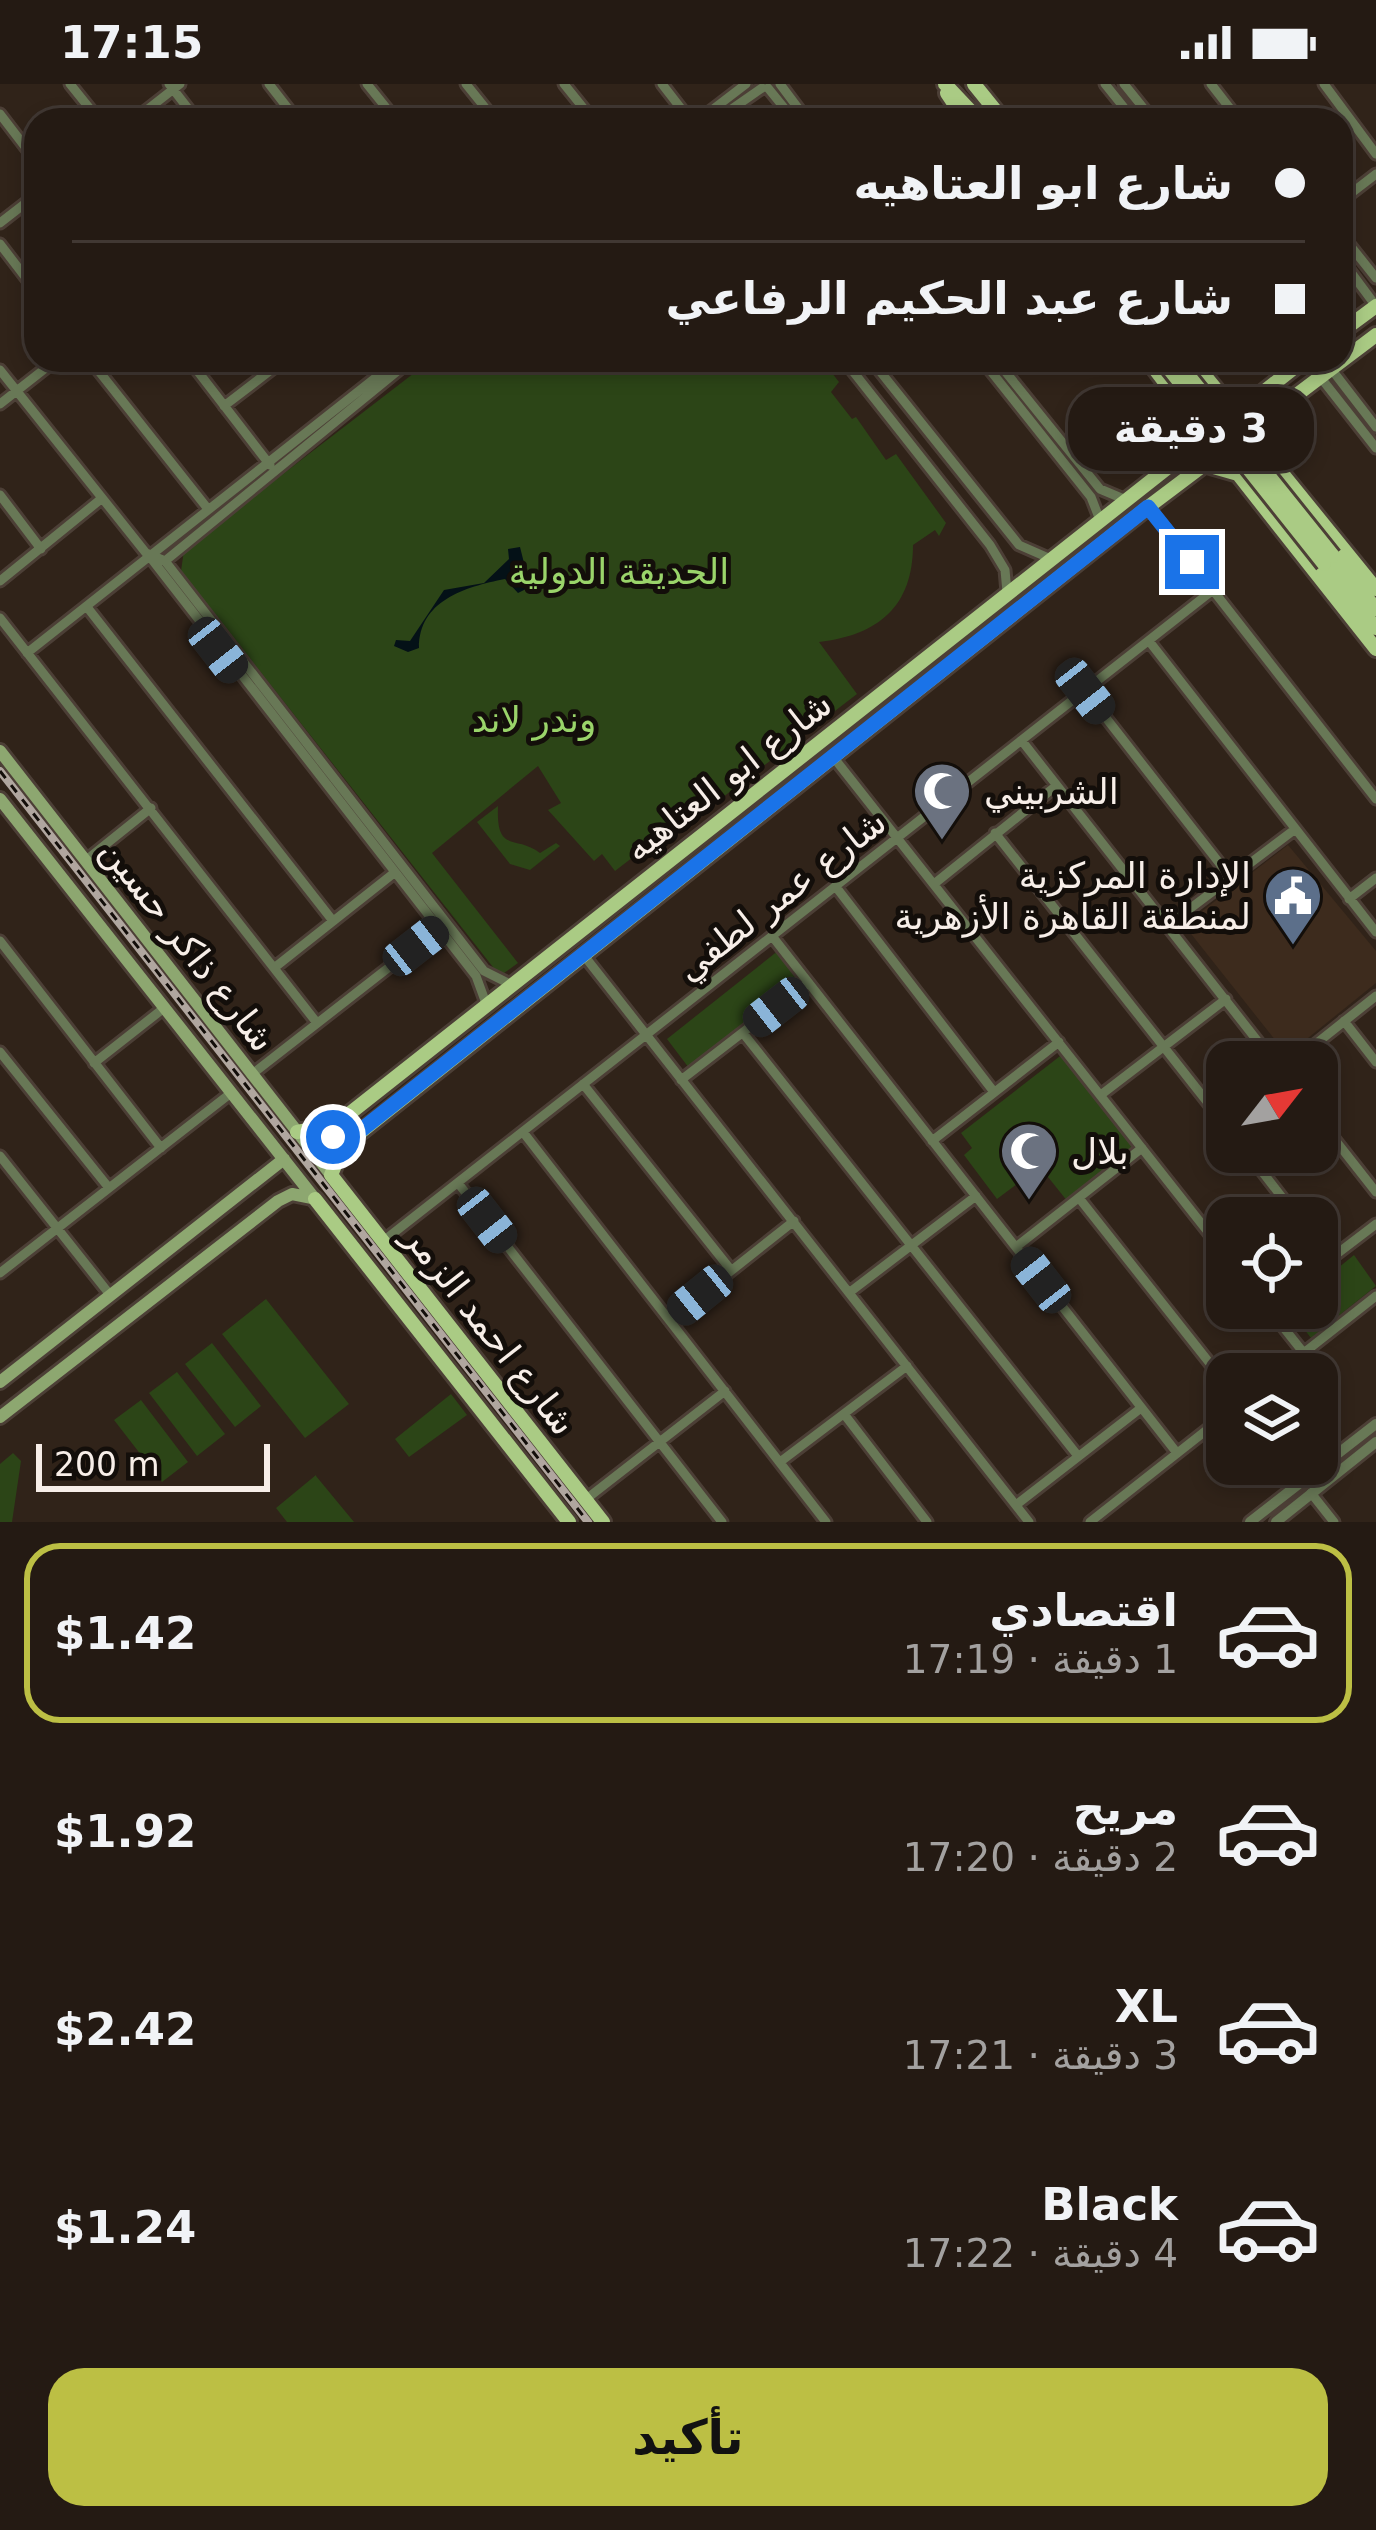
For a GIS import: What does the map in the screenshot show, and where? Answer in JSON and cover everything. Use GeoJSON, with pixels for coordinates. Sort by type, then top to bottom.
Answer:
{"type":"FeatureCollection","features":[{"type":"Feature","properties":{"kind":"main road"},"geometry":{"type":"LineString","coordinates":[[943,84],[968,108]]}},
{"type":"Feature","properties":{"kind":"main road"},"geometry":{"type":"LineString","coordinates":[[964,84],[983,108]]}},
{"type":"Feature","properties":{"kind":"main road"},"geometry":{"type":"LineString","coordinates":[[974,84],[993,108]]}},
{"type":"Feature","properties":{"kind":"main road"},"geometry":{"type":"LineString","coordinates":[[1353,318],[1373,296]]}},
{"type":"Feature","properties":{"kind":"main road"},"geometry":{"type":"LineString","coordinates":[[1157,372],[1192,421],[1191,450]]}},
{"type":"Feature","properties":{"kind":"main road"},"geometry":{"type":"LineString","coordinates":[[1172,372],[1328,560],[1376,609]]}},
{"type":"Feature","properties":{"kind":"main road"},"geometry":{"type":"LineString","coordinates":[[1185,372],[1376,628]]}},
{"type":"Feature","properties":{"kind":"main road"},"geometry":{"type":"LineString","coordinates":[[1173,393],[1191,388],[1194,372]]}},
{"type":"Feature","properties":{"kind":"main road"},"geometry":{"type":"LineString","coordinates":[[1202,372],[1223,398],[1249,404]]}},
{"type":"Feature","properties":{"kind":"main road","name":"شارع ابو العتاهيه"},"geometry":{"type":"LineString","coordinates":[[297,1132],[335,1125],[1289,372]]}},
{"type":"Feature","properties":{"kind":"main road","name":"شارع ابو العتاهيه"},"geometry":{"type":"LineString","coordinates":[[331,1175],[346,1142],[582,952],[1148,507],[1329,372]]}},
{"type":"Feature","properties":{"kind":"main road"},"geometry":{"type":"LineString","coordinates":[[1235,415],[1238,427],[1249,435]]}},
{"type":"Feature","properties":{"kind":"main road"},"geometry":{"type":"LineString","coordinates":[[1264,423],[1266,450],[1376,590]]}},
{"type":"Feature","properties":{"kind":"main road"},"geometry":{"type":"LineString","coordinates":[[1205,438],[1216,445],[1219,458]]}},
{"type":"Feature","properties":{"kind":"main road"},"geometry":{"type":"LineString","coordinates":[[1204,467],[1233,470],[1376,649]]}},
{"type":"Feature","properties":{"kind":"main road"},"geometry":{"type":"LineString","coordinates":[[1255,495],[1262,479],[1284,476]]}},
{"type":"Feature","properties":{"kind":"main road","name":"شارع ذاكر حسين"},"geometry":{"type":"LineString","coordinates":[[0,752],[331,1175]]}},
{"type":"Feature","properties":{"kind":"main road","name":"شارع ذاكر حسين"},"geometry":{"type":"LineString","coordinates":[[0,799],[314,1199]]}},
{"type":"Feature","properties":{"kind":"main road"},"geometry":{"type":"LineString","coordinates":[[103,933],[122,930],[127,916]]}},
{"type":"Feature","properties":{"kind":"main road"},"geometry":{"type":"LineString","coordinates":[[126,962],[135,946],[152,948]]}},
{"type":"Feature","properties":{"kind":"main road"},"geometry":{"type":"LineString","coordinates":[[335,1125],[333,1137],[346,1142]]}},
{"type":"Feature","properties":{"kind":"main road"},"geometry":{"type":"LineString","coordinates":[[0,1382],[284,1159]]}},
{"type":"Feature","properties":{"kind":"main road","name":"شارع احمد الزمر"},"geometry":{"type":"LineString","coordinates":[[331,1175],[603,1522]]}},
{"type":"Feature","properties":{"kind":"main road"},"geometry":{"type":"LineString","coordinates":[[0,1417],[282,1198],[298,1194],[314,1199]]}},
{"type":"Feature","properties":{"kind":"main road","name":"شارع احمد الزمر"},"geometry":{"type":"LineString","coordinates":[[314,1199],[569,1522]]}},
{"type":"Feature","properties":{"kind":"main road"},"geometry":{"type":"LineString","coordinates":[[76,1322],[90,1330],[95,1344]]}},
{"type":"Feature","properties":{"kind":"main road"},"geometry":{"type":"LineString","coordinates":[[519,1458],[539,1442]]}},
{"type":"Feature","properties":{"kind":"street"},"geometry":{"type":"LineString","coordinates":[[70,84],[89,108]]}},
{"type":"Feature","properties":{"kind":"street"},"geometry":{"type":"LineString","coordinates":[[269,84],[288,108]]}},
{"type":"Feature","properties":{"kind":"street"},"geometry":{"type":"LineString","coordinates":[[367,84],[386,108]]}},
{"type":"Feature","properties":{"kind":"street"},"geometry":{"type":"LineString","coordinates":[[466,84],[485,108]]}},
{"type":"Feature","properties":{"kind":"street"},"geometry":{"type":"LineString","coordinates":[[662,84],[683,108]]}},
{"type":"Feature","properties":{"kind":"street"},"geometry":{"type":"LineString","coordinates":[[711,108],[746,84]]}},
{"type":"Feature","properties":{"kind":"street"},"geometry":{"type":"LineString","coordinates":[[1105,84],[1124,108]]}},
{"type":"Feature","properties":{"kind":"street"},"geometry":{"type":"LineString","coordinates":[[1124,84],[1143,108]]}},
{"type":"Feature","properties":{"kind":"street"},"geometry":{"type":"LineString","coordinates":[[148,108],[174,86]]}},
{"type":"Feature","properties":{"kind":"street"},"geometry":{"type":"LineString","coordinates":[[734,108],[768,86],[793,108]]}},
{"type":"Feature","properties":{"kind":"street"},"geometry":{"type":"LineString","coordinates":[[0,114],[24,145]]}},
{"type":"Feature","properties":{"kind":"street"},"geometry":{"type":"LineString","coordinates":[[1353,123],[1376,154]]}},
{"type":"Feature","properties":{"kind":"street"},"geometry":{"type":"LineString","coordinates":[[0,224],[24,205]]}},
{"type":"Feature","properties":{"kind":"street"},"geometry":{"type":"LineString","coordinates":[[0,244],[24,275]]}},
{"type":"Feature","properties":{"kind":"street"},"geometry":{"type":"LineString","coordinates":[[1353,248],[1376,278]]}},
{"type":"Feature","properties":{"kind":"street"},"geometry":{"type":"LineString","coordinates":[[1353,273],[1373,296]]}},
{"type":"Feature","properties":{"kind":"street"},"geometry":{"type":"LineString","coordinates":[[0,370],[145,556],[163,569],[480,974],[487,1006]]}},
{"type":"Feature","properties":{"kind":"street"},"geometry":{"type":"LineString","coordinates":[[0,404],[41,372]]}},
{"type":"Feature","properties":{"kind":"street"},"geometry":{"type":"LineString","coordinates":[[100,372],[208,509]]}},
{"type":"Feature","properties":{"kind":"street"},"geometry":{"type":"LineString","coordinates":[[198,372],[272,466]]}},
{"type":"Feature","properties":{"kind":"street"},"geometry":{"type":"LineString","coordinates":[[224,406],[268,372]]}},
{"type":"Feature","properties":{"kind":"street"},"geometry":{"type":"LineString","coordinates":[[163,569],[379,372]]}},
{"type":"Feature","properties":{"kind":"street"},"geometry":{"type":"LineString","coordinates":[[27,653],[145,556],[396,372]]}},
{"type":"Feature","properties":{"kind":"street"},"geometry":{"type":"LineString","coordinates":[[853,372],[990,545],[1007,574],[1007,592]]}},
{"type":"Feature","properties":{"kind":"street"},"geometry":{"type":"LineString","coordinates":[[880,372],[1007,532],[1025,550],[1051,559]]}},
{"type":"Feature","properties":{"kind":"street"},"geometry":{"type":"LineString","coordinates":[[992,372],[1095,493],[1126,500]]}},
{"type":"Feature","properties":{"kind":"street"},"geometry":{"type":"LineString","coordinates":[[1005,372],[1095,493],[1100,520]]}},
{"type":"Feature","properties":{"kind":"street"},"geometry":{"type":"LineString","coordinates":[[1326,374],[1376,427]]}},
{"type":"Feature","properties":{"kind":"street"},"geometry":{"type":"LineString","coordinates":[[1326,374],[1376,448]]}},
{"type":"Feature","properties":{"kind":"street"},"geometry":{"type":"LineString","coordinates":[[0,495],[41,548]]}},
{"type":"Feature","properties":{"kind":"street"},"geometry":{"type":"LineString","coordinates":[[0,581],[101,499]]}},
{"type":"Feature","properties":{"kind":"street"},"geometry":{"type":"LineString","coordinates":[[1148,507],[1376,799]]}},
{"type":"Feature","properties":{"kind":"street"},"geometry":{"type":"LineString","coordinates":[[990,545],[1004,543],[1007,532]]}},
{"type":"Feature","properties":{"kind":"street"},"geometry":{"type":"LineString","coordinates":[[163,569],[438,929],[480,974],[512,986]]}},
{"type":"Feature","properties":{"kind":"street","name":"شارع عمر لطفي"},"geometry":{"type":"LineString","coordinates":[[382,1242],[1214,590]]}},
{"type":"Feature","properties":{"kind":"street"},"geometry":{"type":"LineString","coordinates":[[87,607],[333,921]]}},
{"type":"Feature","properties":{"kind":"street"},"geometry":{"type":"LineString","coordinates":[[0,618],[317,1023]]}},
{"type":"Feature","properties":{"kind":"street"},"geometry":{"type":"LineString","coordinates":[[1149,640],[1376,932]]}},
{"type":"Feature","properties":{"kind":"street"},"geometry":{"type":"LineString","coordinates":[[1085,691],[1231,878]]}},
{"type":"Feature","properties":{"kind":"street"},"geometry":{"type":"LineString","coordinates":[[1022,741],[1258,1041]]}},
{"type":"Feature","properties":{"kind":"street"},"geometry":{"type":"LineString","coordinates":[[834,758],[1206,1229]]}},
{"type":"Feature","properties":{"kind":"street"},"geometry":{"type":"LineString","coordinates":[[934,884],[1056,786]]}},
{"type":"Feature","properties":{"kind":"street"},"geometry":{"type":"LineString","coordinates":[[85,861],[151,808]]}},
{"type":"Feature","properties":{"kind":"street"},"geometry":{"type":"LineString","coordinates":[[1168,926],[1294,830]]}},
{"type":"Feature","properties":{"kind":"street"},"geometry":{"type":"LineString","coordinates":[[995,833],[1206,1100]]}},
{"type":"Feature","properties":{"kind":"street"},"geometry":{"type":"LineString","coordinates":[[274,968],[394,873]]}},
{"type":"Feature","properties":{"kind":"street"},"geometry":{"type":"LineString","coordinates":[[1349,899],[1376,878]]}},
{"type":"Feature","properties":{"kind":"street"},"geometry":{"type":"LineString","coordinates":[[836,886],[994,1092]]}},
{"type":"Feature","properties":{"kind":"street"},"geometry":{"type":"LineString","coordinates":[[251,1075],[438,929]]}},
{"type":"Feature","properties":{"kind":"street"},"geometry":{"type":"LineString","coordinates":[[772,936],[1177,1453]]}},
{"type":"Feature","properties":{"kind":"street"},"geometry":{"type":"LineString","coordinates":[[0,941],[160,1148]]}},
{"type":"Feature","properties":{"kind":"street"},"geometry":{"type":"LineString","coordinates":[[582,952],[1029,1522]]}},
{"type":"Feature","properties":{"kind":"street"},"geometry":{"type":"LineString","coordinates":[[681,1080],[808,982]]}},
{"type":"Feature","properties":{"kind":"street"},"geometry":{"type":"LineString","coordinates":[[1320,1041],[1376,996]]}},
{"type":"Feature","properties":{"kind":"street"},"geometry":{"type":"LineString","coordinates":[[1102,1094],[1226,1000]]}},
{"type":"Feature","properties":{"kind":"street"},"geometry":{"type":"LineString","coordinates":[[94,1063],[164,1008]]}},
{"type":"Feature","properties":{"kind":"street"},"geometry":{"type":"LineString","coordinates":[[1344,1022],[1376,1062]]}},
{"type":"Feature","properties":{"kind":"street"},"geometry":{"type":"LineString","coordinates":[[743,1033],[1078,1456]]}},
{"type":"Feature","properties":{"kind":"street"},"geometry":{"type":"LineString","coordinates":[[932,1141],[1060,1042]]}},
{"type":"Feature","properties":{"kind":"street"},"geometry":{"type":"LineString","coordinates":[[0,1052],[109,1188]]}},
{"type":"Feature","properties":{"kind":"street"},"geometry":{"type":"LineString","coordinates":[[583,1084],[731,1270]]}},
{"type":"Feature","properties":{"kind":"street"},"geometry":{"type":"LineString","coordinates":[[0,1273],[231,1093]]}},
{"type":"Feature","properties":{"kind":"street"},"geometry":{"type":"LineString","coordinates":[[523,1132],[826,1522]]}},
{"type":"Feature","properties":{"kind":"street"},"geometry":{"type":"LineString","coordinates":[[1338,1144],[1376,1192]]}},
{"type":"Feature","properties":{"kind":"street"},"geometry":{"type":"LineString","coordinates":[[1016,1247],[1142,1148]]}},
{"type":"Feature","properties":{"kind":"street"},"geometry":{"type":"LineString","coordinates":[[2,1164],[111,1296]]}},
{"type":"Feature","properties":{"kind":"street"},"geometry":{"type":"LineString","coordinates":[[1263,1173],[1282,1197]]}},
{"type":"Feature","properties":{"kind":"street"},"geometry":{"type":"LineString","coordinates":[[458,1183],[722,1522]]}},
{"type":"Feature","properties":{"kind":"street"},"geometry":{"type":"LineString","coordinates":[[850,1292],[976,1196]]}},
{"type":"Feature","properties":{"kind":"street"},"geometry":{"type":"LineString","coordinates":[[1079,1198],[1206,1358]]}},
{"type":"Feature","properties":{"kind":"street"},"geometry":{"type":"LineString","coordinates":[[669,1320],[794,1221]]}},
{"type":"Feature","properties":{"kind":"street"},"geometry":{"type":"LineString","coordinates":[[1338,1253],[1376,1224]]}},
{"type":"Feature","properties":{"kind":"street"},"geometry":{"type":"LineString","coordinates":[[1285,1329],[1304,1352],[1376,1296]]}},
{"type":"Feature","properties":{"kind":"street"},"geometry":{"type":"LineString","coordinates":[[1365,1304],[1376,1318]]}},
{"type":"Feature","properties":{"kind":"street"},"geometry":{"type":"LineString","coordinates":[[780,1462],[908,1366]]}},
{"type":"Feature","properties":{"kind":"street"},"geometry":{"type":"LineString","coordinates":[[585,1499],[724,1391]]}},
{"type":"Feature","properties":{"kind":"street"},"geometry":{"type":"LineString","coordinates":[[1016,1505],[1141,1408]]}},
{"type":"Feature","properties":{"kind":"street"},"geometry":{"type":"LineString","coordinates":[[844,1414],[927,1522]]}},
{"type":"Feature","properties":{"kind":"street"},"geometry":{"type":"LineString","coordinates":[[1250,1522],[1376,1424]]}},
{"type":"Feature","properties":{"kind":"street"},"geometry":{"type":"LineString","coordinates":[[1090,1522],[1206,1430]]}},
{"type":"Feature","properties":{"kind":"street"},"geometry":{"type":"LineString","coordinates":[[1276,1522],[1376,1442]]}},
{"type":"Feature","properties":{"kind":"street"},"geometry":{"type":"LineString","coordinates":[[1311,1493],[1334,1522]]}},
{"type":"Feature","properties":{"kind":"shaded area"},"geometry":{"type":"Polygon","coordinates":[[[520,547],[530,587],[518,593],[505,579],[460,592],[435,608],[421,632],[419,648],[408,652],[394,646],[396,640],[410,641],[444,590],[484,583],[509,559],[508,549],[520,547]]]}},
{"type":"Feature","properties":{"kind":"shaded area"},"geometry":{"type":"Polygon","coordinates":[[[1288,845],[1376,951],[1376,983],[1304,1041],[1276,1041],[1188,930],[1188,922],[1288,845]]]}},
{"type":"Feature","properties":{"kind":"green space","name":"الحديقة الدولية"},"geometry":{"type":"Polygon","coordinates":[[[415,372],[831,372],[839,382],[831,392],[852,419],[856,417],[886,460],[896,454],[946,523],[939,536],[935,530],[913,545],[907,585],[888,614],[859,632],[819,642],[857,694],[692,821],[685,817],[615,871],[602,854],[594,861],[548,810],[561,803],[538,766],[432,853],[518,963],[500,976],[181,571],[184,550],[415,372]]]}},
{"type":"Feature","properties":{"kind":"green space"},"geometry":{"type":"Polygon","coordinates":[[[498,806],[500,831],[509,841],[540,853],[556,843],[560,846],[530,870],[510,864],[477,822],[498,806]]]}},
{"type":"Feature","properties":{"kind":"green space"},"geometry":{"type":"Polygon","coordinates":[[[779,950],[803,983],[692,1072],[667,1039],[779,950]]]}},
{"type":"Feature","properties":{"kind":"green space"},"geometry":{"type":"Polygon","coordinates":[[[1064,1053],[1137,1149],[1068,1202],[1040,1167],[997,1199],[964,1155],[972,1148],[961,1133],[1064,1053]]]}},
{"type":"Feature","properties":{"kind":"green space"},"geometry":{"type":"Polygon","coordinates":[[[1354,1255],[1376,1286],[1338,1316],[1338,1268],[1354,1255]]]}},
{"type":"Feature","properties":{"kind":"green space"},"geometry":{"type":"Polygon","coordinates":[[[266,1299],[349,1404],[305,1438],[222,1334],[266,1299]]]}},
{"type":"Feature","properties":{"kind":"green space"},"geometry":{"type":"Polygon","coordinates":[[[212,1343],[261,1406],[235,1427],[185,1364],[212,1343]]]}},
{"type":"Feature","properties":{"kind":"green space"},"geometry":{"type":"Polygon","coordinates":[[[177,1372],[225,1434],[197,1456],[149,1393],[177,1372]]]}},
{"type":"Feature","properties":{"kind":"green space"},"geometry":{"type":"Polygon","coordinates":[[[451,1394],[467,1415],[409,1457],[395,1439],[451,1394]]]}},
{"type":"Feature","properties":{"kind":"green space"},"geometry":{"type":"Polygon","coordinates":[[[141,1400],[188,1462],[162,1482],[114,1420],[141,1400]]]}},
{"type":"Feature","properties":{"kind":"green space"},"geometry":{"type":"Polygon","coordinates":[[[13,1453],[21,1461],[12,1522],[0,1522],[0,1464],[13,1453]]]}},
{"type":"Feature","properties":{"kind":"green space"},"geometry":{"type":"Polygon","coordinates":[[[316,1475],[354,1522],[287,1522],[276,1508],[316,1475]]]}},
{"type":"Feature","properties":{"kind":"railway"},"geometry":{"type":"LineString","coordinates":[[0,771],[588,1522]]}},
{"type":"Feature","properties":{"kind":"place","name":"الشربيني"},"geometry":{"type":"Point","coordinates":[942,842]}},
{"type":"Feature","properties":{"kind":"place","name":"الإدارة المركزية لمنطقة القاهرة الأزهرية"},"geometry":{"type":"Point","coordinates":[1293,947]}},
{"type":"Feature","properties":{"kind":"place","name":"بلال"},"geometry":{"type":"Point","coordinates":[1029,1202]}},
{"type":"Feature","properties":{"kind":"route"},"geometry":{"type":"LineString","coordinates":[[333,1137],[346,1142],[1148,507],[1192,562]]}},
{"type":"Feature","properties":{"kind":"park label","name":"وندر لاند"},"geometry":{"type":"Point","coordinates":[534,719]}}]}
